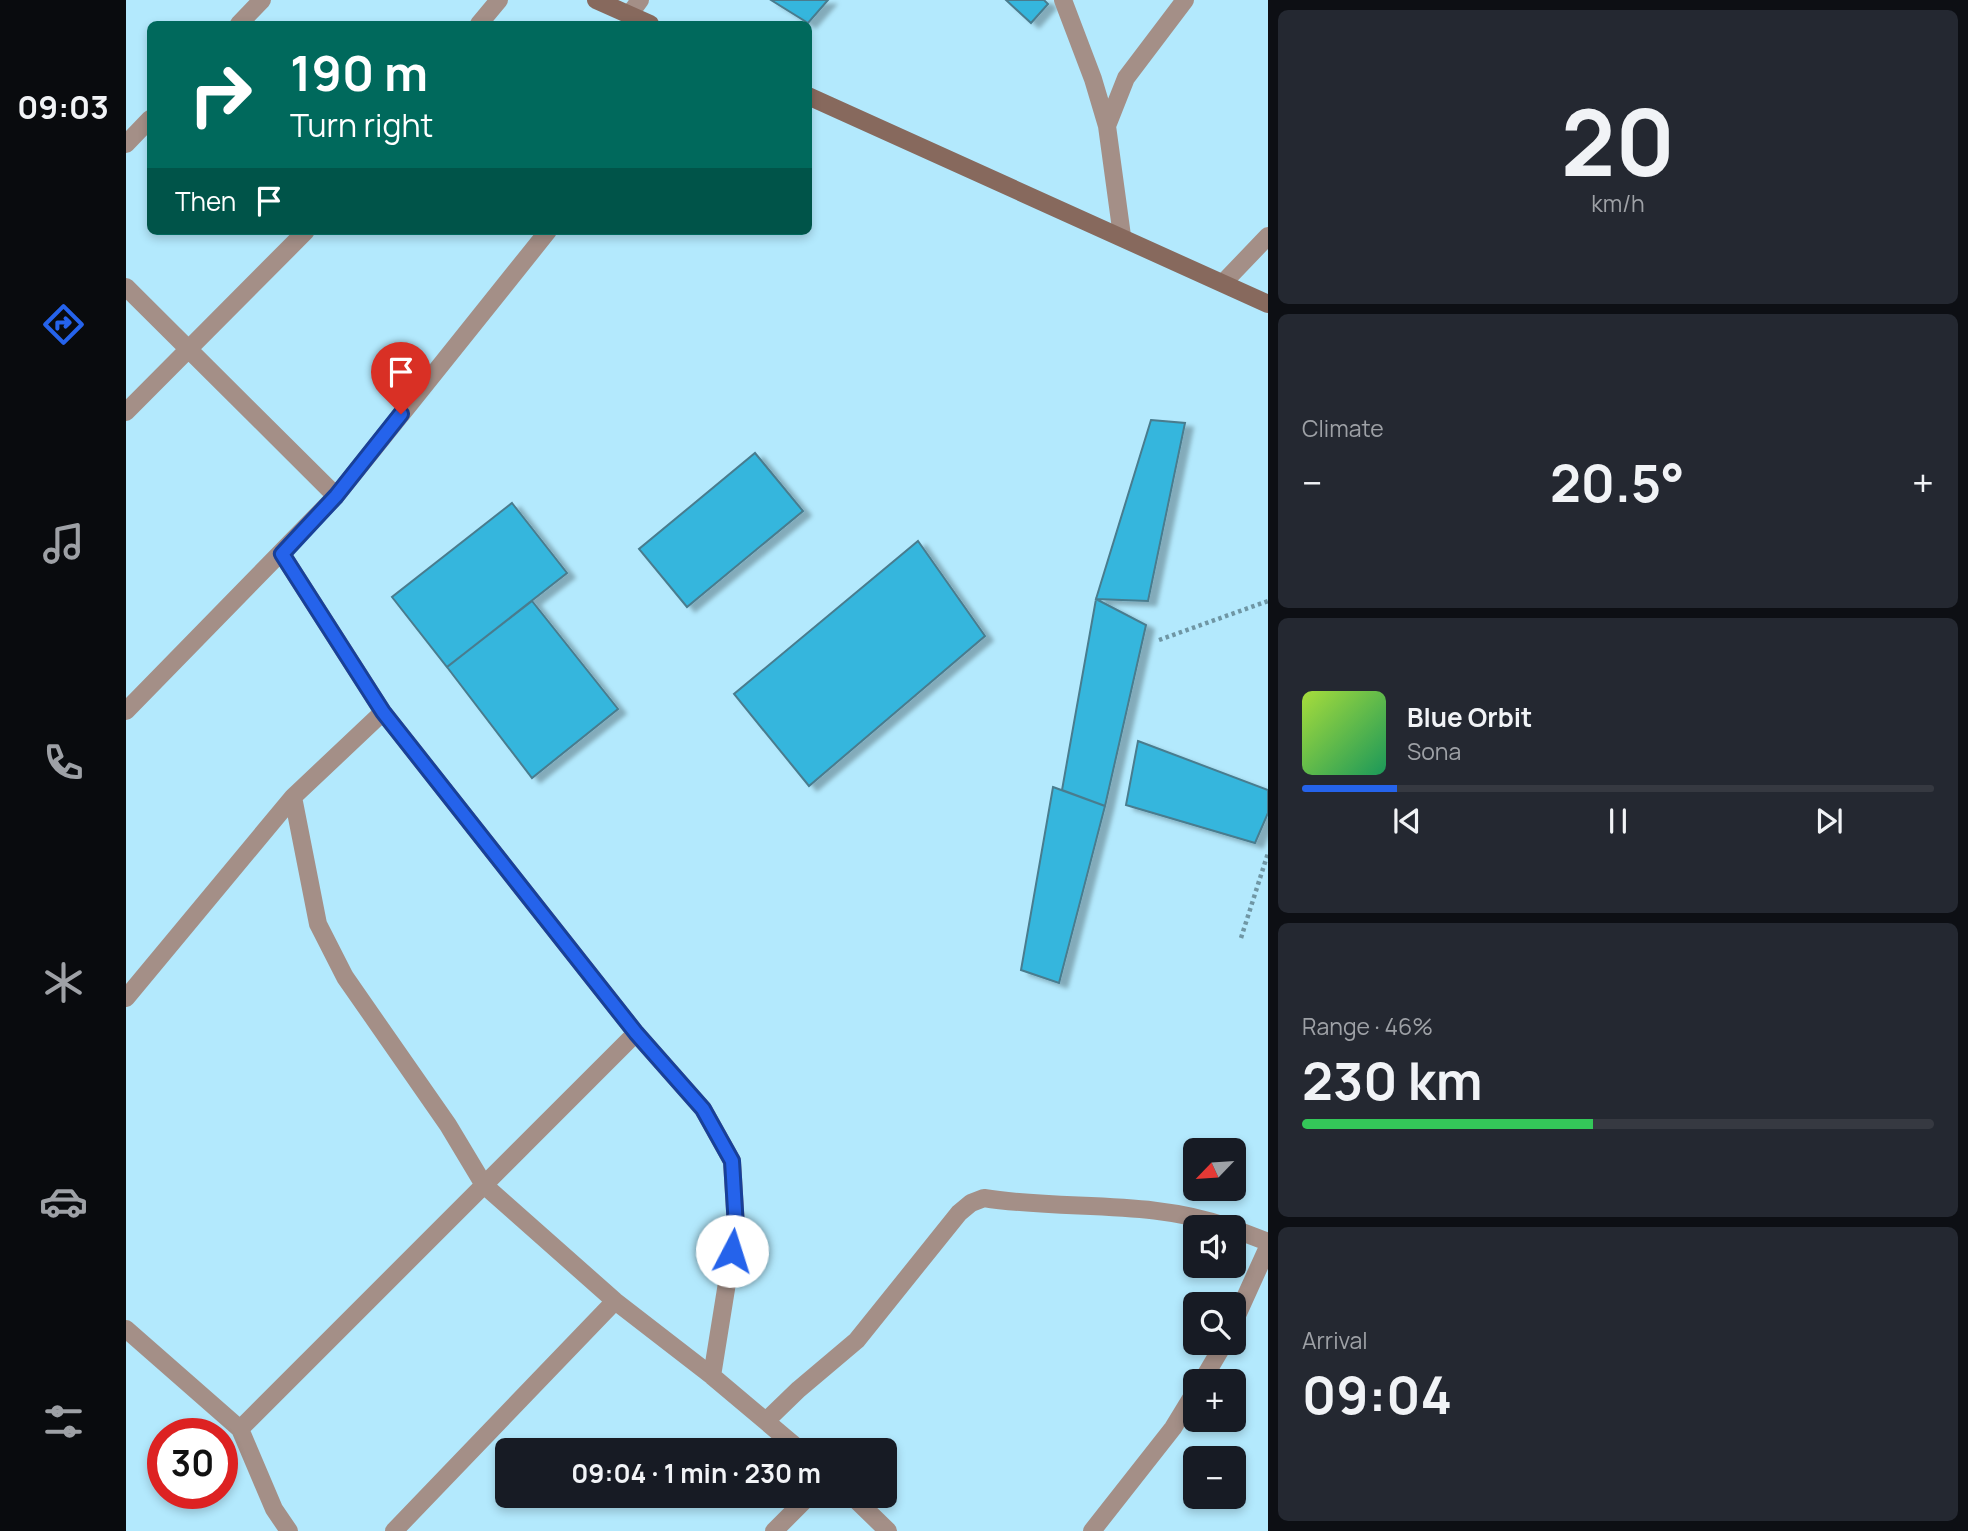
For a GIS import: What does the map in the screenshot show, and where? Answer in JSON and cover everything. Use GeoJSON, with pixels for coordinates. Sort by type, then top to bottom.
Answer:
{"type":"FeatureCollection","features":[{"type":"Feature","properties":{"kind":"main road"},"geometry":{"type":"LineString","coordinates":[[596,0],[643,21]]}},
{"type":"Feature","properties":{"kind":"main road"},"geometry":{"type":"LineString","coordinates":[[812,98],[1268,304]]}},
{"type":"Feature","properties":{"kind":"street"},"geometry":{"type":"LineString","coordinates":[[242,21],[261,0]]}},
{"type":"Feature","properties":{"kind":"street"},"geometry":{"type":"LineString","coordinates":[[482,21],[499,0]]}},
{"type":"Feature","properties":{"kind":"street"},"geometry":{"type":"LineString","coordinates":[[629,15],[640,0]]}},
{"type":"Feature","properties":{"kind":"street"},"geometry":{"type":"LineString","coordinates":[[1063,0],[1093,79],[1107,126],[1122,236]]}},
{"type":"Feature","properties":{"kind":"street"},"geometry":{"type":"LineString","coordinates":[[1107,126],[1126,78],[1185,0]]}},
{"type":"Feature","properties":{"kind":"street"},"geometry":{"type":"LineString","coordinates":[[126,144],[147,122]]}},
{"type":"Feature","properties":{"kind":"street"},"geometry":{"type":"LineString","coordinates":[[126,412],[302,235]]}},
{"type":"Feature","properties":{"kind":"street"},"geometry":{"type":"LineString","coordinates":[[126,711],[336,496],[545,235]]}},
{"type":"Feature","properties":{"kind":"street"},"geometry":{"type":"LineString","coordinates":[[1223,283],[1268,236]]}},
{"type":"Feature","properties":{"kind":"street"},"geometry":{"type":"LineString","coordinates":[[126,287],[336,496]]}},
{"type":"Feature","properties":{"kind":"street"},"geometry":{"type":"LineString","coordinates":[[282,554],[383,712],[636,1033],[703,1109],[732,1161],[736,1227],[712,1376]]}},
{"type":"Feature","properties":{"kind":"street"},"geometry":{"type":"LineString","coordinates":[[126,998],[293,797],[383,712]]}},
{"type":"Feature","properties":{"kind":"street"},"geometry":{"type":"LineString","coordinates":[[293,797],[318,924],[345,977],[448,1125],[484,1185],[615,1301],[712,1376],[786,1438]]}},
{"type":"Feature","properties":{"kind":"street"},"geometry":{"type":"LineString","coordinates":[[240,1429],[636,1033]]}},
{"type":"Feature","properties":{"kind":"street"},"geometry":{"type":"LineString","coordinates":[[766,1421],[857,1340],[959,1213],[971,1203],[984,1198],[1183,1215]]}},
{"type":"Feature","properties":{"kind":"street"},"geometry":{"type":"LineString","coordinates":[[1246,1234],[1268,1242]]}},
{"type":"Feature","properties":{"kind":"street"},"geometry":{"type":"LineString","coordinates":[[1246,1296],[1268,1247]]}},
{"type":"Feature","properties":{"kind":"street"},"geometry":{"type":"LineString","coordinates":[[394,1531],[615,1301]]}},
{"type":"Feature","properties":{"kind":"street"},"geometry":{"type":"LineString","coordinates":[[126,1329],[240,1429],[274,1509],[289,1531]]}},
{"type":"Feature","properties":{"kind":"street"},"geometry":{"type":"LineString","coordinates":[[1092,1531],[1183,1412]]}},
{"type":"Feature","properties":{"kind":"street"},"geometry":{"type":"LineString","coordinates":[[774,1531],[797,1508]]}},
{"type":"Feature","properties":{"kind":"street"},"geometry":{"type":"LineString","coordinates":[[864,1508],[888,1531]]}},
{"type":"Feature","properties":{"kind":"path"},"geometry":{"type":"LineString","coordinates":[[1159,640],[1268,601]]}},
{"type":"Feature","properties":{"kind":"path"},"geometry":{"type":"LineString","coordinates":[[1241,937],[1268,853]]}},
{"type":"Feature","properties":{"kind":"building"},"geometry":{"type":"Polygon","coordinates":[[[771,0],[828,0],[810,21],[805,21],[771,0]]]}},
{"type":"Feature","properties":{"kind":"building"},"geometry":{"type":"Polygon","coordinates":[[[1006,0],[1044,0],[1048,4],[1031,23],[1006,0]]]}},
{"type":"Feature","properties":{"kind":"building"},"geometry":{"type":"Polygon","coordinates":[[[1151,420],[1185,423],[1148,601],[1096,599],[1151,420]]]}},
{"type":"Feature","properties":{"kind":"building"},"geometry":{"type":"Polygon","coordinates":[[[755,453],[803,511],[687,607],[639,549],[755,453]]]}},
{"type":"Feature","properties":{"kind":"building"},"geometry":{"type":"Polygon","coordinates":[[[512,503],[567,573],[447,667],[392,597],[512,503]]]}},
{"type":"Feature","properties":{"kind":"building"},"geometry":{"type":"Polygon","coordinates":[[[918,541],[985,636],[809,786],[734,694],[918,541]]]}},
{"type":"Feature","properties":{"kind":"building"},"geometry":{"type":"Polygon","coordinates":[[[1096,599],[1146,625],[1105,806],[1062,790],[1096,599]]]}},
{"type":"Feature","properties":{"kind":"building"},"geometry":{"type":"Polygon","coordinates":[[[532,601],[618,709],[532,778],[447,667],[532,601]]]}},
{"type":"Feature","properties":{"kind":"building"},"geometry":{"type":"Polygon","coordinates":[[[1138,741],[1268,790],[1268,813],[1255,843],[1126,805],[1138,741]]]}},
{"type":"Feature","properties":{"kind":"building"},"geometry":{"type":"Polygon","coordinates":[[[1053,787],[1105,806],[1059,983],[1021,970],[1053,787]]]}},
{"type":"Feature","properties":{"kind":"route"},"geometry":{"type":"LineString","coordinates":[[401,414],[336,496],[282,554],[383,712],[636,1033],[703,1109],[732,1161],[736,1227],[732,1251]]}}]}
